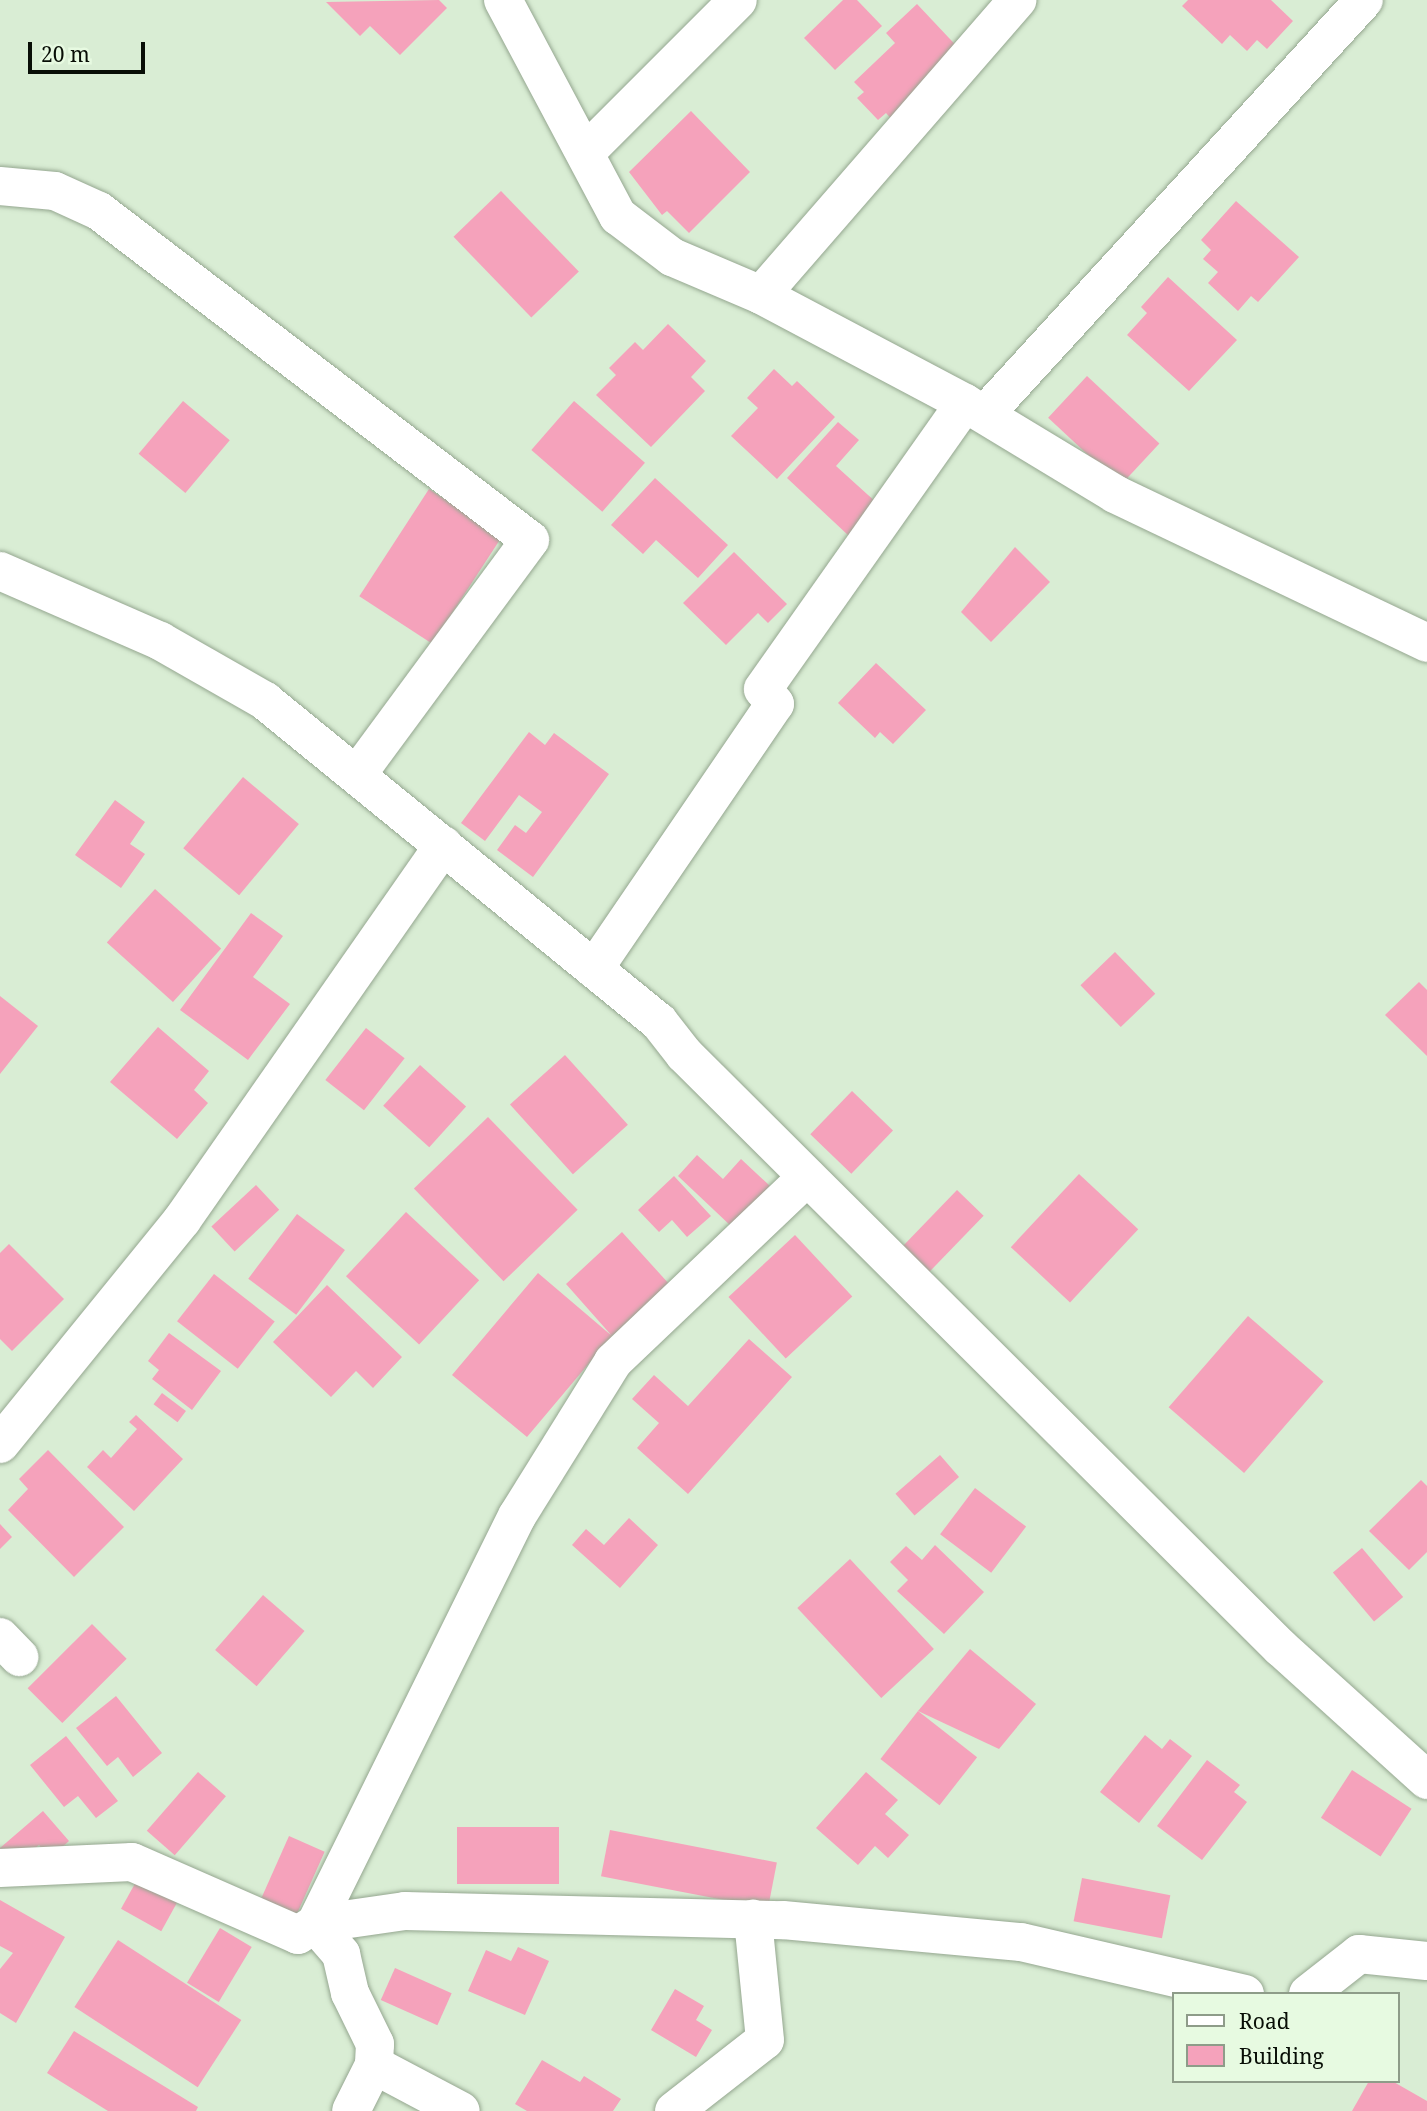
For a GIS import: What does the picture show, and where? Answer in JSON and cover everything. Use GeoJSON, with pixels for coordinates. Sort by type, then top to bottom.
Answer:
{"type":"FeatureCollection","features":[{"type":"Feature","properties":{"kind":"street"},"geometry":{"type":"LineString","coordinates":[[503,0],[618,216],[672,257],[761,295],[975,408],[1115,494],[1427,643]]}},
{"type":"Feature","properties":{"kind":"street"},"geometry":{"type":"LineString","coordinates":[[585,153],[737,0]]}},
{"type":"Feature","properties":{"kind":"street"},"geometry":{"type":"LineString","coordinates":[[761,295],[1017,0]]}},
{"type":"Feature","properties":{"kind":"street"},"geometry":{"type":"LineString","coordinates":[[594,969],[775,704],[763,689],[975,408],[1364,0]]}},
{"type":"Feature","properties":{"kind":"street"},"geometry":{"type":"LineString","coordinates":[[0,186],[55,191],[99,211],[530,540],[358,773]]}},
{"type":"Feature","properties":{"kind":"street"},"geometry":{"type":"LineString","coordinates":[[0,571],[160,641],[265,701],[358,773],[659,1022],[684,1054],[1281,1648],[1427,1780]]}},
{"type":"Feature","properties":{"kind":"street"},"geometry":{"type":"LineString","coordinates":[[0,1444],[182,1220],[443,845]]}},
{"type":"Feature","properties":{"kind":"street"},"geometry":{"type":"LineString","coordinates":[[315,1924],[407,1748],[517,1516],[613,1362],[807,1177]]}},
{"type":"Feature","properties":{"kind":"street"},"geometry":{"type":"LineString","coordinates":[[0,1868],[132,1862],[298,1935],[315,1924],[405,1911],[753,1919],[1021,1942],[1236,1992]]}},
{"type":"Feature","properties":{"kind":"street"},"geometry":{"type":"LineString","coordinates":[[674,2111],[765,2040],[753,1919]]}},
{"type":"Feature","properties":{"kind":"street"},"geometry":{"type":"LineString","coordinates":[[315,1924],[341,1954],[351,1993],[368,2023],[374,2065],[351,2111]]}},
{"type":"Feature","properties":{"kind":"street"},"geometry":{"type":"LineString","coordinates":[[1311,1992],[1359,1954],[1427,1961]]}},
{"type":"Feature","properties":{"kind":"street"},"geometry":{"type":"LineString","coordinates":[[374,2065],[461,2111]]}},
{"type":"Feature","properties":{"kind":"building"},"geometry":{"type":"Polygon","coordinates":[[[439,0],[447,8],[400,55],[370,26],[360,36],[326,2],[439,0]]]}},
{"type":"Feature","properties":{"kind":"building"},"geometry":{"type":"Polygon","coordinates":[[[843,0],[857,0],[882,26],[835,70],[804,38],[843,0]]]}},
{"type":"Feature","properties":{"kind":"building"},"geometry":{"type":"Polygon","coordinates":[[[1188,0],[1271,0],[1293,21],[1267,49],[1257,40],[1247,51],[1230,35],[1222,44],[1182,6],[1188,0]]]}},
{"type":"Feature","properties":{"kind":"building"},"geometry":{"type":"Polygon","coordinates":[[[917,4],[965,55],[894,122],[886,113],[878,120],[857,98],[864,92],[854,82],[895,43],[886,33],[917,4]]]}},
{"type":"Feature","properties":{"kind":"building"},"geometry":{"type":"Polygon","coordinates":[[[691,111],[750,172],[689,233],[667,211],[662,215],[629,172],[691,111]]]}},
{"type":"Feature","properties":{"kind":"building"},"geometry":{"type":"Polygon","coordinates":[[[501,191],[579,272],[531,317],[454,237],[501,191]]]}},
{"type":"Feature","properties":{"kind":"building"},"geometry":{"type":"Polygon","coordinates":[[[1236,201],[1299,257],[1258,302],[1251,296],[1238,311],[1208,283],[1218,272],[1203,259],[1211,250],[1201,240],[1236,201]]]}},
{"type":"Feature","properties":{"kind":"building"},"geometry":{"type":"Polygon","coordinates":[[[1168,277],[1237,340],[1189,391],[1127,335],[1147,313],[1141,307],[1168,277]]]}},
{"type":"Feature","properties":{"kind":"building"},"geometry":{"type":"Polygon","coordinates":[[[668,324],[706,361],[691,377],[705,391],[651,447],[596,395],[616,375],[609,368],[635,342],[643,350],[668,324]]]}},
{"type":"Feature","properties":{"kind":"building"},"geometry":{"type":"Polygon","coordinates":[[[774,369],[792,386],[797,381],[835,417],[777,479],[731,436],[758,408],[747,398],[774,369]]]}},
{"type":"Feature","properties":{"kind":"building"},"geometry":{"type":"Polygon","coordinates":[[[1087,376],[1159,444],[1121,485],[1048,418],[1087,376]]]}},
{"type":"Feature","properties":{"kind":"building"},"geometry":{"type":"Polygon","coordinates":[[[183,401],[230,440],[185,493],[139,454],[183,401]]]}},
{"type":"Feature","properties":{"kind":"building"},"geometry":{"type":"Polygon","coordinates":[[[574,401],[645,463],[602,512],[531,450],[574,401]]]}},
{"type":"Feature","properties":{"kind":"building"},"geometry":{"type":"Polygon","coordinates":[[[838,422],[859,440],[836,466],[878,504],[849,536],[787,478],[838,422]]]}},
{"type":"Feature","properties":{"kind":"building"},"geometry":{"type":"Polygon","coordinates":[[[655,478],[728,545],[698,578],[656,540],[643,554],[611,525],[655,478]]]}},
{"type":"Feature","properties":{"kind":"building"},"geometry":{"type":"Polygon","coordinates":[[[429,489],[502,536],[432,644],[359,596],[429,489]]]}},
{"type":"Feature","properties":{"kind":"building"},"geometry":{"type":"Polygon","coordinates":[[[1015,547],[1050,582],[991,642],[961,612],[1015,547]]]}},
{"type":"Feature","properties":{"kind":"building"},"geometry":{"type":"Polygon","coordinates":[[[734,552],[787,604],[768,623],[758,613],[726,645],[683,603],[734,552]]]}},
{"type":"Feature","properties":{"kind":"building"},"geometry":{"type":"Polygon","coordinates":[[[876,663],[926,710],[893,744],[880,732],[875,738],[838,703],[876,663]]]}},
{"type":"Feature","properties":{"kind":"building"},"geometry":{"type":"Polygon","coordinates":[[[529,732],[545,745],[554,733],[609,774],[533,877],[497,850],[515,825],[526,833],[542,812],[519,795],[485,841],[461,823],[529,732]]]}},
{"type":"Feature","properties":{"kind":"building"},"geometry":{"type":"Polygon","coordinates":[[[243,777],[299,824],[239,895],[183,848],[243,777]]]}},
{"type":"Feature","properties":{"kind":"building"},"geometry":{"type":"Polygon","coordinates":[[[115,800],[145,822],[130,844],[145,854],[121,888],[75,855],[115,800]]]}},
{"type":"Feature","properties":{"kind":"building"},"geometry":{"type":"Polygon","coordinates":[[[155,889],[221,949],[173,1002],[107,943],[155,889]]]}},
{"type":"Feature","properties":{"kind":"building"},"geometry":{"type":"Polygon","coordinates":[[[251,913],[283,936],[253,977],[290,1004],[248,1060],[180,1010],[251,913]]]}},
{"type":"Feature","properties":{"kind":"building"},"geometry":{"type":"Polygon","coordinates":[[[1115,952],[1155,994],[1121,1027],[1080,985],[1115,952]]]}},
{"type":"Feature","properties":{"kind":"building"},"geometry":{"type":"Polygon","coordinates":[[[1419,982],[1427,990],[1427,1056],[1385,1015],[1419,982]]]}},
{"type":"Feature","properties":{"kind":"building"},"geometry":{"type":"Polygon","coordinates":[[[0,996],[38,1026],[0,1074],[0,996]]]}},
{"type":"Feature","properties":{"kind":"building"},"geometry":{"type":"Polygon","coordinates":[[[158,1027],[209,1071],[194,1090],[208,1103],[177,1139],[110,1082],[158,1027]]]}},
{"type":"Feature","properties":{"kind":"building"},"geometry":{"type":"Polygon","coordinates":[[[366,1028],[405,1058],[364,1110],[325,1080],[366,1028]]]}},
{"type":"Feature","properties":{"kind":"building"},"geometry":{"type":"Polygon","coordinates":[[[565,1055],[628,1125],[573,1174],[510,1105],[565,1055]]]}},
{"type":"Feature","properties":{"kind":"building"},"geometry":{"type":"Polygon","coordinates":[[[420,1065],[466,1106],[429,1147],[383,1106],[420,1065]]]}},
{"type":"Feature","properties":{"kind":"building"},"geometry":{"type":"Polygon","coordinates":[[[852,1091],[893,1131],[851,1174],[810,1134],[852,1091]]]}},
{"type":"Feature","properties":{"kind":"building"},"geometry":{"type":"Polygon","coordinates":[[[488,1117],[578,1210],[504,1281],[414,1189],[488,1117]]]}},
{"type":"Feature","properties":{"kind":"building"},"geometry":{"type":"Polygon","coordinates":[[[697,1155],[723,1179],[741,1159],[770,1186],[732,1227],[678,1176],[697,1155]]]}},
{"type":"Feature","properties":{"kind":"building"},"geometry":{"type":"Polygon","coordinates":[[[1079,1174],[1138,1229],[1070,1302],[1011,1247],[1079,1174]]]}},
{"type":"Feature","properties":{"kind":"building"},"geometry":{"type":"Polygon","coordinates":[[[674,1176],[711,1216],[687,1237],[672,1220],[659,1232],[638,1210],[674,1176]]]}},
{"type":"Feature","properties":{"kind":"building"},"geometry":{"type":"Polygon","coordinates":[[[256,1185],[279,1210],[235,1251],[211,1227],[256,1185]]]}},
{"type":"Feature","properties":{"kind":"building"},"geometry":{"type":"Polygon","coordinates":[[[957,1190],[984,1216],[920,1282],[893,1256],[957,1190]]]}},
{"type":"Feature","properties":{"kind":"building"},"geometry":{"type":"Polygon","coordinates":[[[406,1212],[479,1280],[419,1345],[346,1276],[406,1212]]]}},
{"type":"Feature","properties":{"kind":"building"},"geometry":{"type":"Polygon","coordinates":[[[297,1214],[345,1250],[296,1315],[248,1279],[297,1214]]]}},
{"type":"Feature","properties":{"kind":"building"},"geometry":{"type":"Polygon","coordinates":[[[622,1232],[670,1285],[612,1336],[566,1284],[622,1232]]]}},
{"type":"Feature","properties":{"kind":"building"},"geometry":{"type":"Polygon","coordinates":[[[795,1235],[852,1296],[786,1358],[728,1297],[795,1235]]]}},
{"type":"Feature","properties":{"kind":"building"},"geometry":{"type":"Polygon","coordinates":[[[9,1244],[64,1299],[12,1351],[0,1339],[0,1253],[9,1244]]]}},
{"type":"Feature","properties":{"kind":"building"},"geometry":{"type":"Polygon","coordinates":[[[538,1273],[612,1336],[527,1437],[452,1375],[538,1273]]]}},
{"type":"Feature","properties":{"kind":"building"},"geometry":{"type":"Polygon","coordinates":[[[214,1274],[275,1321],[238,1369],[177,1321],[214,1274]]]}},
{"type":"Feature","properties":{"kind":"building"},"geometry":{"type":"Polygon","coordinates":[[[327,1285],[402,1357],[373,1388],[356,1371],[331,1397],[273,1342],[327,1285]]]}},
{"type":"Feature","properties":{"kind":"building"},"geometry":{"type":"Polygon","coordinates":[[[1248,1316],[1323,1382],[1244,1473],[1169,1407],[1248,1316]]]}},
{"type":"Feature","properties":{"kind":"building"},"geometry":{"type":"Polygon","coordinates":[[[169,1333],[221,1371],[192,1410],[152,1379],[159,1370],[148,1361],[169,1333]]]}},
{"type":"Feature","properties":{"kind":"building"},"geometry":{"type":"Polygon","coordinates":[[[749,1339],[792,1377],[688,1494],[637,1448],[659,1423],[632,1399],[654,1375],[688,1406],[749,1339]]]}},
{"type":"Feature","properties":{"kind":"building"},"geometry":{"type":"Polygon","coordinates":[[[162,1393],[186,1411],[178,1422],[154,1404],[162,1393]]]}},
{"type":"Feature","properties":{"kind":"building"},"geometry":{"type":"Polygon","coordinates":[[[136,1415],[183,1459],[134,1511],[87,1467],[103,1450],[111,1458],[137,1429],[129,1422],[136,1415]]]}},
{"type":"Feature","properties":{"kind":"building"},"geometry":{"type":"Polygon","coordinates":[[[48,1450],[124,1527],[74,1577],[8,1510],[28,1489],[19,1479],[48,1450]]]}},
{"type":"Feature","properties":{"kind":"building"},"geometry":{"type":"Polygon","coordinates":[[[940,1455],[959,1477],[914,1516],[895,1494],[940,1455]]]}},
{"type":"Feature","properties":{"kind":"building"},"geometry":{"type":"Polygon","coordinates":[[[1421,1480],[1427,1486],[1427,1552],[1409,1570],[1369,1531],[1421,1480]]]}},
{"type":"Feature","properties":{"kind":"building"},"geometry":{"type":"Polygon","coordinates":[[[975,1488],[1026,1527],[991,1573],[940,1534],[975,1488]]]}},
{"type":"Feature","properties":{"kind":"building"},"geometry":{"type":"Polygon","coordinates":[[[629,1518],[658,1545],[620,1588],[572,1545],[586,1529],[604,1545],[629,1518]]]}},
{"type":"Feature","properties":{"kind":"building"},"geometry":{"type":"Polygon","coordinates":[[[0,1524],[12,1537],[0,1549],[0,1524]]]}},
{"type":"Feature","properties":{"kind":"building"},"geometry":{"type":"Polygon","coordinates":[[[935,1545],[984,1592],[944,1634],[897,1591],[908,1580],[890,1562],[906,1546],[922,1560],[935,1545]]]}},
{"type":"Feature","properties":{"kind":"building"},"geometry":{"type":"Polygon","coordinates":[[[1362,1548],[1403,1597],[1374,1621],[1333,1572],[1362,1548]]]}},
{"type":"Feature","properties":{"kind":"building"},"geometry":{"type":"Polygon","coordinates":[[[850,1559],[934,1649],[881,1698],[797,1608],[850,1559]]]}},
{"type":"Feature","properties":{"kind":"building"},"geometry":{"type":"Polygon","coordinates":[[[263,1595],[305,1631],[257,1686],[215,1650],[263,1595]]]}},
{"type":"Feature","properties":{"kind":"building"},"geometry":{"type":"Polygon","coordinates":[[[92,1624],[127,1659],[62,1723],[28,1688],[92,1624]]]}},
{"type":"Feature","properties":{"kind":"building"},"geometry":{"type":"Polygon","coordinates":[[[970,1649],[1036,1704],[999,1749],[918,1711],[970,1649]]]}},
{"type":"Feature","properties":{"kind":"building"},"geometry":{"type":"Polygon","coordinates":[[[116,1696],[162,1753],[133,1777],[118,1757],[107,1766],[76,1728],[116,1696]]]}},
{"type":"Feature","properties":{"kind":"building"},"geometry":{"type":"Polygon","coordinates":[[[918,1711],[977,1757],[940,1805],[880,1759],[918,1711]]]}},
{"type":"Feature","properties":{"kind":"building"},"geometry":{"type":"Polygon","coordinates":[[[1145,1735],[1162,1749],[1170,1739],[1192,1756],[1139,1823],[1100,1792],[1145,1735]]]}},
{"type":"Feature","properties":{"kind":"building"},"geometry":{"type":"Polygon","coordinates":[[[66,1736],[118,1801],[96,1818],[78,1796],[64,1807],[30,1765],[66,1736]]]}},
{"type":"Feature","properties":{"kind":"building"},"geometry":{"type":"Polygon","coordinates":[[[1207,1760],[1240,1785],[1234,1792],[1247,1802],[1202,1860],[1157,1826],[1207,1760]]]}},
{"type":"Feature","properties":{"kind":"building"},"geometry":{"type":"Polygon","coordinates":[[[1352,1770],[1412,1809],[1381,1856],[1321,1818],[1352,1770]]]}},
{"type":"Feature","properties":{"kind":"building"},"geometry":{"type":"Polygon","coordinates":[[[198,1772],[226,1796],[175,1855],[147,1831],[198,1772]]]}},
{"type":"Feature","properties":{"kind":"building"},"geometry":{"type":"Polygon","coordinates":[[[866,1772],[898,1800],[885,1814],[909,1835],[888,1858],[875,1846],[858,1865],[816,1828],[866,1772]]]}},
{"type":"Feature","properties":{"kind":"building"},"geometry":{"type":"Polygon","coordinates":[[[43,1811],[69,1841],[50,1858],[39,1845],[14,1866],[0,1848],[43,1811]]]}},
{"type":"Feature","properties":{"kind":"building"},"geometry":{"type":"Polygon","coordinates":[[[457,1827],[559,1827],[559,1884],[457,1884],[457,1827]]]}},
{"type":"Feature","properties":{"kind":"building"},"geometry":{"type":"Polygon","coordinates":[[[610,1830],[777,1862],[768,1909],[601,1876],[610,1830]]]}},
{"type":"Feature","properties":{"kind":"building"},"geometry":{"type":"Polygon","coordinates":[[[289,1836],[325,1852],[294,1921],[258,1905],[289,1836]]]}},
{"type":"Feature","properties":{"kind":"building"},"geometry":{"type":"Polygon","coordinates":[[[1082,1878],[1170,1895],[1162,1938],[1074,1921],[1082,1878]]]}},
{"type":"Feature","properties":{"kind":"building"},"geometry":{"type":"Polygon","coordinates":[[[137,1880],[177,1902],[161,1931],[121,1909],[137,1880]]]}},
{"type":"Feature","properties":{"kind":"building"},"geometry":{"type":"Polygon","coordinates":[[[0,1900],[65,1937],[16,2023],[0,2013],[0,1969],[13,1953],[0,1946],[0,1900]]]}},
{"type":"Feature","properties":{"kind":"building"},"geometry":{"type":"Polygon","coordinates":[[[220,1928],[252,1947],[219,2002],[187,1983],[220,1928]]]}},
{"type":"Feature","properties":{"kind":"building"},"geometry":{"type":"Polygon","coordinates":[[[118,1940],[241,2020],[198,2087],[74,2007],[118,1940]]]}},
{"type":"Feature","properties":{"kind":"building"},"geometry":{"type":"Polygon","coordinates":[[[518,1947],[549,1961],[525,2015],[468,1991],[486,1950],[511,1961],[518,1947]]]}},
{"type":"Feature","properties":{"kind":"building"},"geometry":{"type":"Polygon","coordinates":[[[395,1968],[452,1993],[437,2025],[381,2000],[395,1968]]]}},
{"type":"Feature","properties":{"kind":"building"},"geometry":{"type":"Polygon","coordinates":[[[675,1989],[704,2006],[696,2020],[712,2030],[696,2057],[651,2030],[675,1989]]]}},
{"type":"Feature","properties":{"kind":"building"},"geometry":{"type":"Polygon","coordinates":[[[74,2031],[198,2107],[196,2111],[108,2111],[47,2073],[74,2031]]]}},
{"type":"Feature","properties":{"kind":"building"},"geometry":{"type":"Polygon","coordinates":[[[542,2060],[580,2082],[584,2076],[621,2099],[613,2111],[527,2111],[515,2104],[542,2060]]]}},
{"type":"Feature","properties":{"kind":"building"},"geometry":{"type":"Polygon","coordinates":[[[1368,2083],[1396,2083],[1427,2101],[1427,2111],[1352,2111],[1368,2083]]]}}]}
